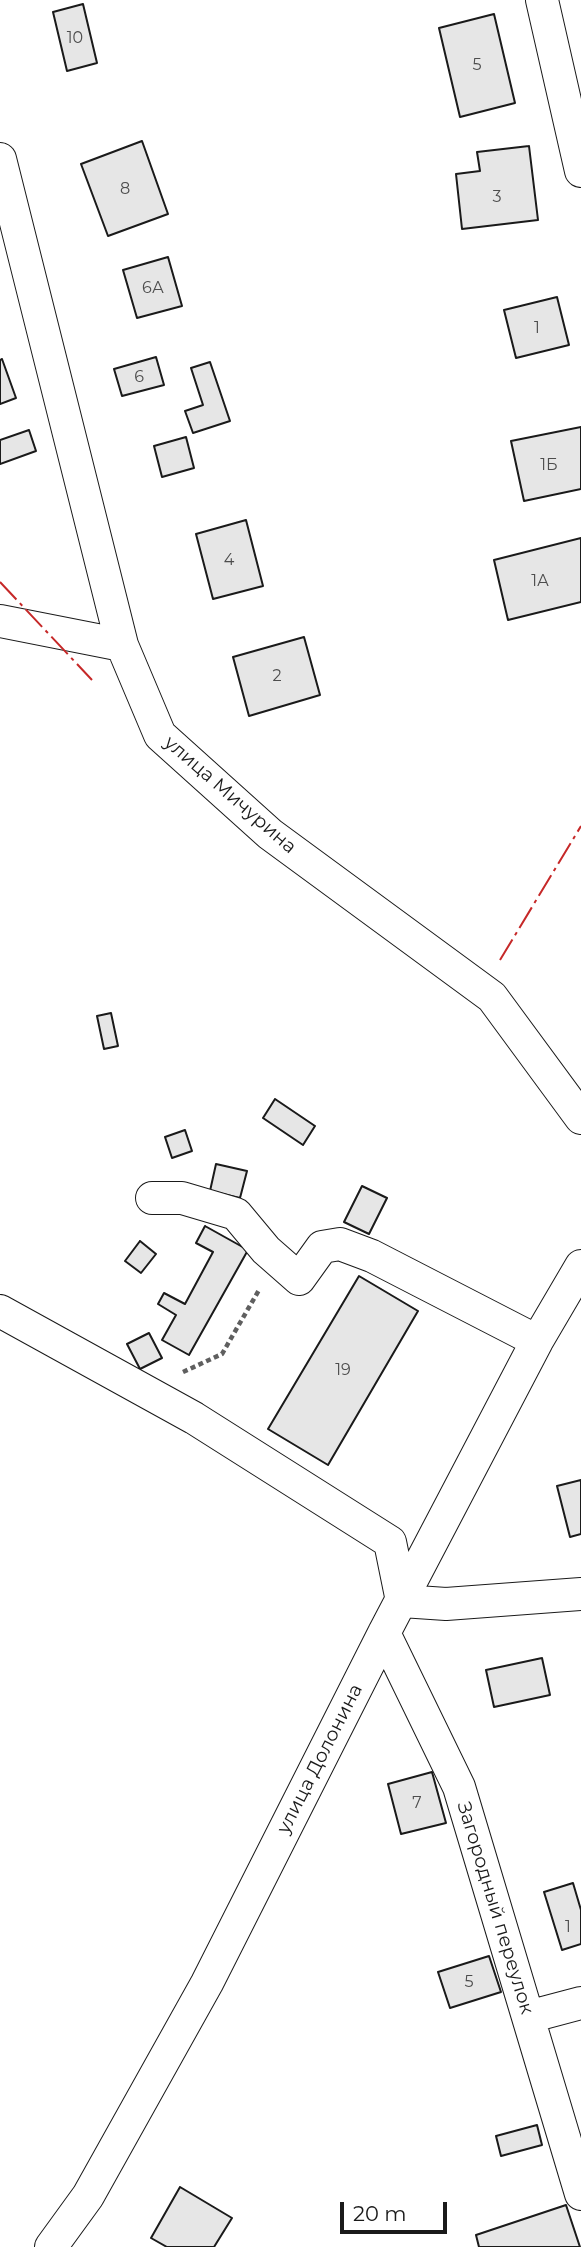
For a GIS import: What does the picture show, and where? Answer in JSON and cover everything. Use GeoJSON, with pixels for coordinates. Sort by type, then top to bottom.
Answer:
{"type":"FeatureCollection","features":[{"type":"Feature","properties":{"kind":"street"},"geometry":{"type":"LineString","coordinates":[[542,0],[581,172]]}},
{"type":"Feature","properties":{"kind":"street","name":"улица Мичурина"},"geometry":{"type":"LineString","coordinates":[[0,159],[122,645],[160,735],[270,834],[492,997],[581,1118]]}},
{"type":"Feature","properties":{"kind":"street"},"geometry":{"type":"LineString","coordinates":[[0,621],[122,645]]}},
{"type":"Feature","properties":{"kind":"street"},"geometry":{"type":"LineString","coordinates":[[152,1198],[182,1198],[236,1214],[276,1259],[299,1279],[323,1247],[340,1244],[372,1256],[537,1341]]}},
{"type":"Feature","properties":{"kind":"street","name":"улица Долонина"},"geometry":{"type":"LineString","coordinates":[[51,2247],[88,2196],[207,1983],[384,1633],[537,1341],[581,1266]]}},
{"type":"Feature","properties":{"kind":"street"},"geometry":{"type":"LineString","coordinates":[[0,1311],[194,1418],[390,1542],[401,1601],[446,1604],[581,1594]]}},
{"type":"Feature","properties":{"kind":"street","name":"Загородный переулок"},"geometry":{"type":"LineString","coordinates":[[384,1633],[460,1787],[581,2194]]}},
{"type":"Feature","properties":{"kind":"street"},"geometry":{"type":"LineString","coordinates":[[528,2017],[581,2003]]}},
{"type":"Feature","properties":{"kind":"path"},"geometry":{"type":"LineString","coordinates":[[131,1384],[162,1380],[222,1354],[276,1259]]}},
{"type":"Feature","properties":{"kind":"building"},"geometry":{"type":"Polygon","coordinates":[[[83,4],[97,63],[67,71],[53,12],[83,4]]]}},
{"type":"Feature","properties":{"kind":"building"},"geometry":{"type":"Polygon","coordinates":[[[494,14],[515,103],[460,117],[439,28],[494,14]]]}},
{"type":"Feature","properties":{"kind":"building"},"geometry":{"type":"Polygon","coordinates":[[[142,141],[168,214],[108,236],[81,164],[142,141]]]}},
{"type":"Feature","properties":{"kind":"building"},"geometry":{"type":"Polygon","coordinates":[[[529,146],[538,220],[462,229],[456,174],[480,171],[477,152],[529,146]]]}},
{"type":"Feature","properties":{"kind":"building"},"geometry":{"type":"Polygon","coordinates":[[[168,257],[182,306],[137,318],[123,270],[168,257]]]}},
{"type":"Feature","properties":{"kind":"building"},"geometry":{"type":"Polygon","coordinates":[[[557,297],[569,345],[516,358],[504,310],[557,297]]]}},
{"type":"Feature","properties":{"kind":"building"},"geometry":{"type":"Polygon","coordinates":[[[156,357],[164,385],[122,396],[114,369],[156,357]]]}},
{"type":"Feature","properties":{"kind":"building"},"geometry":{"type":"Polygon","coordinates":[[[2,359],[16,398],[0,404],[0,360],[2,359]]]}},
{"type":"Feature","properties":{"kind":"building"},"geometry":{"type":"Polygon","coordinates":[[[210,362],[230,421],[193,433],[185,411],[203,405],[191,368],[210,362]]]}},
{"type":"Feature","properties":{"kind":"building"},"geometry":{"type":"Polygon","coordinates":[[[581,427],[581,489],[524,501],[511,441],[581,427]]]}},
{"type":"Feature","properties":{"kind":"building"},"geometry":{"type":"Polygon","coordinates":[[[29,430],[36,451],[0,464],[0,440],[29,430]]]}},
{"type":"Feature","properties":{"kind":"building"},"geometry":{"type":"Polygon","coordinates":[[[186,437],[194,468],[162,477],[154,446],[186,437]]]}},
{"type":"Feature","properties":{"kind":"building"},"geometry":{"type":"Polygon","coordinates":[[[246,520],[263,586],[213,599],[196,534],[246,520]]]}},
{"type":"Feature","properties":{"kind":"building"},"geometry":{"type":"Polygon","coordinates":[[[581,538],[581,602],[508,620],[494,560],[581,538]]]}},
{"type":"Feature","properties":{"kind":"building"},"geometry":{"type":"Polygon","coordinates":[[[304,637],[320,695],[249,716],[233,657],[304,637]]]}},
{"type":"Feature","properties":{"kind":"building"},"geometry":{"type":"Polygon","coordinates":[[[111,1013],[118,1046],[104,1049],[97,1016],[111,1013]]]}},
{"type":"Feature","properties":{"kind":"building"},"geometry":{"type":"Polygon","coordinates":[[[275,1099],[315,1126],[303,1145],[263,1118],[275,1099]]]}},
{"type":"Feature","properties":{"kind":"building"},"geometry":{"type":"Polygon","coordinates":[[[185,1130],[192,1151],[172,1158],[165,1137],[185,1130]]]}},
{"type":"Feature","properties":{"kind":"building"},"geometry":{"type":"Polygon","coordinates":[[[216,1164],[247,1171],[240,1198],[210,1191],[216,1164]]]}},
{"type":"Feature","properties":{"kind":"building"},"geometry":{"type":"Polygon","coordinates":[[[362,1186],[387,1198],[369,1234],[344,1222],[362,1186]]]}},
{"type":"Feature","properties":{"kind":"building"},"geometry":{"type":"Polygon","coordinates":[[[205,1226],[248,1250],[189,1355],[162,1340],[176,1315],[158,1304],[164,1293],[185,1304],[213,1252],[196,1243],[205,1226]]]}},
{"type":"Feature","properties":{"kind":"building"},"geometry":{"type":"Polygon","coordinates":[[[140,1241],[156,1254],[141,1273],[125,1261],[140,1241]]]}},
{"type":"Feature","properties":{"kind":"building"},"geometry":{"type":"Polygon","coordinates":[[[359,1276],[418,1311],[328,1465],[268,1429],[359,1276]]]}},
{"type":"Feature","properties":{"kind":"building"},"geometry":{"type":"Polygon","coordinates":[[[149,1333],[162,1358],[140,1369],[127,1344],[149,1333]]]}},
{"type":"Feature","properties":{"kind":"building"},"geometry":{"type":"Polygon","coordinates":[[[581,1480],[581,1534],[570,1537],[557,1486],[581,1480]]]}},
{"type":"Feature","properties":{"kind":"building"},"geometry":{"type":"Polygon","coordinates":[[[542,1658],[550,1695],[494,1707],[486,1670],[542,1658]]]}},
{"type":"Feature","properties":{"kind":"building"},"geometry":{"type":"Polygon","coordinates":[[[432,1772],[446,1823],[401,1834],[388,1784],[432,1772]]]}},
{"type":"Feature","properties":{"kind":"building"},"geometry":{"type":"Polygon","coordinates":[[[573,1883],[581,1910],[581,1944],[562,1950],[544,1892],[573,1883]]]}},
{"type":"Feature","properties":{"kind":"building"},"geometry":{"type":"Polygon","coordinates":[[[489,1956],[501,1992],[450,2008],[438,1972],[489,1956]]]}},
{"type":"Feature","properties":{"kind":"building"},"geometry":{"type":"Polygon","coordinates":[[[537,2125],[542,2145],[501,2156],[496,2136],[537,2125]]]}},
{"type":"Feature","properties":{"kind":"building"},"geometry":{"type":"Polygon","coordinates":[[[180,2187],[232,2218],[214,2247],[167,2247],[151,2238],[180,2187]]]}},
{"type":"Feature","properties":{"kind":"building"},"geometry":{"type":"Polygon","coordinates":[[[566,2205],[580,2247],[479,2247],[476,2235],[566,2205]]]}},
{"type":"Feature","properties":{"kind":"power"},"geometry":{"type":"LineString","coordinates":[[0,582],[92,680]]}},
{"type":"Feature","properties":{"kind":"power"},"geometry":{"type":"LineString","coordinates":[[500,960],[581,826]]}}]}
